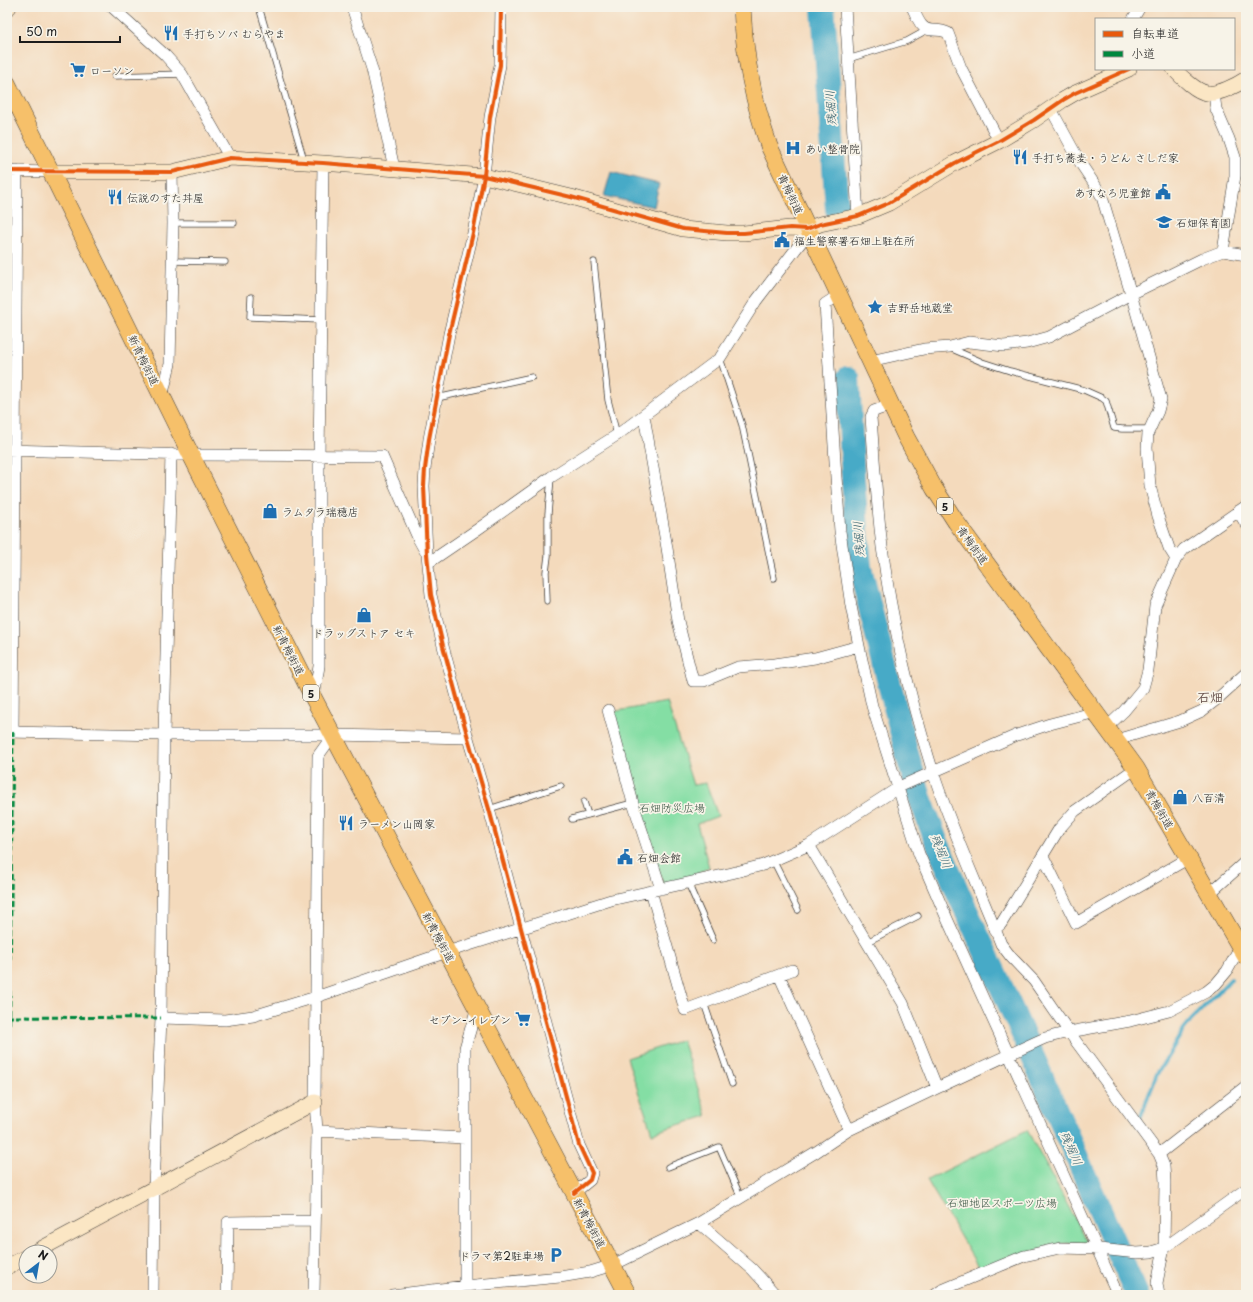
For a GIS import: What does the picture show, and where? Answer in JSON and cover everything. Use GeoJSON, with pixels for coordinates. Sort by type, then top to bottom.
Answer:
{"type":"FeatureCollection","features":[{"type":"Feature","properties":{"kind":"main road","name":"青梅街道"},"geometry":{"type":"LineString","coordinates":[[742,7],[746,56],[756,107],[770,146],[807,228],[922,469],[945,505],[1136,768],[1243,952]]}},
{"type":"Feature","properties":{"kind":"main road","name":"新青梅街道"},"geometry":{"type":"LineString","coordinates":[[7,83],[162,397],[314,699],[613,1265],[626,1293]]}},
{"type":"Feature","properties":{"kind":"street"},"geometry":{"type":"LineString","coordinates":[[352,7],[372,69],[394,168]]}},
{"type":"Feature","properties":{"kind":"street"},"geometry":{"type":"LineString","coordinates":[[501,7],[500,65],[490,117],[484,176],[473,232],[449,334],[429,439],[425,469],[427,558],[431,595],[441,639],[489,809],[579,1145],[592,1173],[590,1180],[574,1193]]}},
{"type":"Feature","properties":{"kind":"street"},"geometry":{"type":"LineString","coordinates":[[845,7],[858,216]]}},
{"type":"Feature","properties":{"kind":"street"},"geometry":{"type":"LineString","coordinates":[[912,7],[922,26],[927,30],[943,30],[948,33],[961,68],[982,112],[999,141]]}},
{"type":"Feature","properties":{"kind":"street"},"geometry":{"type":"LineString","coordinates":[[1134,18],[1140,7]]}},
{"type":"Feature","properties":{"kind":"street"},"geometry":{"type":"LineString","coordinates":[[114,9],[165,55],[182,74],[230,158]]}},
{"type":"Feature","properties":{"kind":"street"},"geometry":{"type":"LineString","coordinates":[[468,738],[333,735],[164,735],[10,732],[12,171],[172,172],[230,158],[394,168],[484,176],[571,197],[683,229],[728,234],[790,228],[807,228],[858,216],[889,203],[955,163],[999,141],[1076,93],[1125,70]]}},
{"type":"Feature","properties":{"kind":"street"},"geometry":{"type":"LineString","coordinates":[[1175,70],[1198,89],[1206,93],[1214,93],[1246,79]]}},
{"type":"Feature","properties":{"kind":"street"},"geometry":{"type":"LineString","coordinates":[[1214,93],[1216,108],[1230,139],[1235,157],[1234,176],[1223,251]]}},
{"type":"Feature","properties":{"kind":"street"},"geometry":{"type":"LineString","coordinates":[[1051,108],[1081,164],[1098,188],[1102,197],[1161,399],[1158,411],[1148,433],[1147,448],[1150,486],[1169,548],[1176,559]]}},
{"type":"Feature","properties":{"kind":"street"},"geometry":{"type":"LineString","coordinates":[[314,699],[319,666],[320,320],[323,163]]}},
{"type":"Feature","properties":{"kind":"street"},"geometry":{"type":"LineString","coordinates":[[162,397],[170,364],[173,223],[172,172]]}},
{"type":"Feature","properties":{"kind":"street"},"geometry":{"type":"LineString","coordinates":[[427,558],[478,529],[551,477],[617,435],[720,358],[756,301],[802,241],[807,228]]}},
{"type":"Feature","properties":{"kind":"street"},"geometry":{"type":"LineString","coordinates":[[870,361],[924,349],[950,348],[970,342],[1004,346],[1027,343],[1049,337],[1202,259],[1223,251],[1246,254]]}},
{"type":"Feature","properties":{"kind":"street"},"geometry":{"type":"LineString","coordinates":[[839,295],[825,304],[840,531],[858,646],[872,706],[899,787],[919,854],[948,921],[1012,1054],[1118,1295]]}},
{"type":"Feature","properties":{"kind":"street"},"geometry":{"type":"LineString","coordinates":[[891,405],[874,411],[871,417],[882,548],[892,609],[906,674],[932,772],[951,824],[1001,944],[1010,957],[1034,981],[1069,1032],[1159,1154],[1165,1175],[1164,1248],[1157,1283],[1159,1295]]}},
{"type":"Feature","properties":{"kind":"street"},"geometry":{"type":"LineString","coordinates":[[644,416],[678,621],[693,681],[704,681],[738,667],[815,658],[858,646]]}},
{"type":"Feature","properties":{"kind":"street"},"geometry":{"type":"LineString","coordinates":[[11,450],[191,455],[382,456],[427,558]]}},
{"type":"Feature","properties":{"kind":"street"},"geometry":{"type":"LineString","coordinates":[[153,1295],[154,1188],[161,1018],[164,735],[170,454]]}},
{"type":"Feature","properties":{"kind":"street"},"geometry":{"type":"LineString","coordinates":[[1111,734],[1124,711],[1142,688],[1148,670],[1155,606],[1176,559],[1184,549],[1242,508],[1246,524]]}},
{"type":"Feature","properties":{"kind":"street"},"geometry":{"type":"LineString","coordinates":[[1111,734],[1180,721],[1197,713],[1216,700],[1246,672]]}},
{"type":"Feature","properties":{"kind":"street"},"geometry":{"type":"LineString","coordinates":[[608,710],[656,890],[685,1010],[792,970]]}},
{"type":"Feature","properties":{"kind":"street"},"geometry":{"type":"LineString","coordinates":[[161,1018],[225,1020],[252,1016],[316,997],[447,952],[611,900],[763,865],[809,845],[899,787],[1023,733],[1096,712]]}},
{"type":"Feature","properties":{"kind":"street"},"geometry":{"type":"LineString","coordinates":[[314,1295],[317,1131],[315,1102],[318,756],[333,735]]}},
{"type":"Feature","properties":{"kind":"street"},"geometry":{"type":"LineString","coordinates":[[995,929],[1001,924],[1059,829],[1075,811],[1136,768]]}},
{"type":"Feature","properties":{"kind":"street"},"geometry":{"type":"LineString","coordinates":[[809,845],[903,1003],[937,1088]]}},
{"type":"Feature","properties":{"kind":"street"},"geometry":{"type":"LineString","coordinates":[[1043,856],[1076,923],[1189,858]]}},
{"type":"Feature","properties":{"kind":"street"},"geometry":{"type":"LineString","coordinates":[[1209,894],[1246,862]]}},
{"type":"Feature","properties":{"kind":"street"},"geometry":{"type":"LineString","coordinates":[[392,1295],[560,1277],[590,1272],[613,1265],[699,1223],[816,1152],[848,1130],[1036,1042],[1045,1038],[1069,1032],[1130,1021],[1169,1011],[1206,992],[1216,984],[1243,952]]}},
{"type":"Feature","properties":{"kind":"street"},"geometry":{"type":"LineString","coordinates":[[779,975],[848,1130]]}},
{"type":"Feature","properties":{"kind":"street"},"geometry":{"type":"LineString","coordinates":[[465,1286],[465,1048],[476,1007]]}},
{"type":"Feature","properties":{"kind":"street"},"geometry":{"type":"LineString","coordinates":[[1159,1154],[1246,1086]]}},
{"type":"Feature","properties":{"kind":"street"},"geometry":{"type":"LineString","coordinates":[[50,1244],[315,1102]]}},
{"type":"Feature","properties":{"kind":"street"},"geometry":{"type":"LineString","coordinates":[[317,1131],[465,1138]]}},
{"type":"Feature","properties":{"kind":"street"},"geometry":{"type":"LineString","coordinates":[[935,1295],[942,1290],[1024,1256],[1060,1248],[1137,1252],[1151,1252],[1164,1248],[1246,1189]]}},
{"type":"Feature","properties":{"kind":"street"},"geometry":{"type":"LineString","coordinates":[[227,1295],[228,1222],[316,1220]]}},
{"type":"Feature","properties":{"kind":"street"},"geometry":{"type":"LineString","coordinates":[[699,1223],[752,1269],[776,1295]]}},
{"type":"Feature","properties":{"kind":"street"},"geometry":{"type":"LineString","coordinates":[[7,1267],[18,1261]]}},
{"type":"Feature","properties":{"kind":"lane"},"geometry":{"type":"LineString","coordinates":[[114,9],[132,7]]}},
{"type":"Feature","properties":{"kind":"lane"},"geometry":{"type":"LineString","coordinates":[[259,7],[304,162]]}},
{"type":"Feature","properties":{"kind":"lane"},"geometry":{"type":"LineString","coordinates":[[848,58],[907,41],[927,30]]}},
{"type":"Feature","properties":{"kind":"lane"},"geometry":{"type":"LineString","coordinates":[[115,76],[182,74]]}},
{"type":"Feature","properties":{"kind":"lane"},"geometry":{"type":"LineString","coordinates":[[173,223],[234,223]]}},
{"type":"Feature","properties":{"kind":"lane"},"geometry":{"type":"LineString","coordinates":[[172,261],[225,262]]}},
{"type":"Feature","properties":{"kind":"lane"},"geometry":{"type":"LineString","coordinates":[[594,262],[608,400],[617,435]]}},
{"type":"Feature","properties":{"kind":"lane"},"geometry":{"type":"LineString","coordinates":[[251,297],[250,317],[320,320]]}},
{"type":"Feature","properties":{"kind":"lane"},"geometry":{"type":"LineString","coordinates":[[950,348],[982,362],[1010,371],[1084,390],[1102,398],[1106,401],[1114,428],[1122,430],[1150,429]]}},
{"type":"Feature","properties":{"kind":"lane"},"geometry":{"type":"LineString","coordinates":[[720,358],[742,425],[774,578]]}},
{"type":"Feature","properties":{"kind":"lane"},"geometry":{"type":"LineString","coordinates":[[437,398],[532,377]]}},
{"type":"Feature","properties":{"kind":"lane"},"geometry":{"type":"LineString","coordinates":[[547,601],[546,572],[551,477]]}},
{"type":"Feature","properties":{"kind":"lane"},"geometry":{"type":"LineString","coordinates":[[489,809],[561,786]]}},
{"type":"Feature","properties":{"kind":"lane"},"geometry":{"type":"LineString","coordinates":[[584,802],[588,815]]}},
{"type":"Feature","properties":{"kind":"lane"},"geometry":{"type":"LineString","coordinates":[[572,819],[633,803]]}},
{"type":"Feature","properties":{"kind":"lane"},"geometry":{"type":"LineString","coordinates":[[773,860],[798,910]]}},
{"type":"Feature","properties":{"kind":"lane"},"geometry":{"type":"LineString","coordinates":[[688,883],[713,940]]}},
{"type":"Feature","properties":{"kind":"lane"},"geometry":{"type":"LineString","coordinates":[[867,942],[918,916]]}},
{"type":"Feature","properties":{"kind":"lane"},"geometry":{"type":"LineString","coordinates":[[704,1002],[732,1084]]}},
{"type":"Feature","properties":{"kind":"lane"},"geometry":{"type":"LineString","coordinates":[[668,1167],[719,1147],[741,1198]]}},
{"type":"Feature","properties":{"kind":"green space","name":"石畑防災広場"},"geometry":{"type":"Polygon","coordinates":[[[667,702],[693,785],[706,783],[718,816],[697,824],[709,867],[690,879],[663,884],[612,712],[667,702]]]}},
{"type":"Feature","properties":{"kind":"green space"},"geometry":{"type":"Polygon","coordinates":[[[682,1040],[707,1116],[652,1133],[627,1058],[682,1040]]]}},
{"type":"Feature","properties":{"kind":"green space","name":"石畑地区スポーツ広場"},"geometry":{"type":"Polygon","coordinates":[[[1027,1130],[1087,1241],[1060,1244],[980,1270],[927,1180],[1027,1130]]]}},
{"type":"Feature","properties":{"kind":"water"},"geometry":{"type":"Polygon","coordinates":[[[611,172],[659,184],[654,207],[604,196],[611,172]]]}},
{"type":"Feature","properties":{"kind":"waterway","name":"残堀川"},"geometry":{"type":"LineString","coordinates":[[823,7],[837,209]]}},
{"type":"Feature","properties":{"kind":"waterway","name":"残堀川"},"geometry":{"type":"LineString","coordinates":[[848,378],[853,480],[860,568],[907,754],[920,798],[959,895],[1022,1032],[1137,1295]]}},
{"type":"Feature","properties":{"kind":"waterway"},"geometry":{"type":"LineString","coordinates":[[1140,1118],[1157,1074],[1184,1029],[1231,979]]}},
{"type":"Feature","properties":{"kind":"marked path"},"geometry":{"type":"LineString","coordinates":[[7,1240],[13,732]]}},
{"type":"Feature","properties":{"kind":"marked path"},"geometry":{"type":"LineString","coordinates":[[7,1017],[161,1018]]}},
{"type":"Feature","properties":{"kind":"cycle path"},"geometry":{"type":"LineString","coordinates":[[501,7],[500,65],[490,117],[484,176],[473,233],[449,334],[429,439],[424,486],[427,554],[431,595],[443,646],[489,809],[579,1145],[592,1173],[590,1180],[574,1193]]}},
{"type":"Feature","properties":{"kind":"cycle path"},"geometry":{"type":"LineString","coordinates":[[7,171],[172,172],[230,158],[323,163],[484,176],[571,197],[683,229],[727,233],[744,233],[790,228],[807,229],[820,224],[858,216],[889,203],[955,163],[999,141],[1075,93],[1127,70]]}},
{"type":"Feature","properties":{"kind":"place","name":"手打ちソバ むらやま"},"geometry":{"type":"Point","coordinates":[171,33]}},
{"type":"Feature","properties":{"kind":"place","name":"ローソン"},"geometry":{"type":"Point","coordinates":[78,70]}},
{"type":"Feature","properties":{"kind":"place","name":"あい整骨院"},"geometry":{"type":"Point","coordinates":[793,148]}},
{"type":"Feature","properties":{"kind":"place","name":"手打ち蕎麦・うどん さしだ家"},"geometry":{"type":"Point","coordinates":[1020,157]}},
{"type":"Feature","properties":{"kind":"place","name":"あすなろ児童館"},"geometry":{"type":"Point","coordinates":[1163,192]}},
{"type":"Feature","properties":{"kind":"place","name":"伝説のすた丼屋"},"geometry":{"type":"Point","coordinates":[115,197]}},
{"type":"Feature","properties":{"kind":"place","name":"石畑保育園"},"geometry":{"type":"Point","coordinates":[1164,222]}},
{"type":"Feature","properties":{"kind":"place","name":"福生警察署石畑上駐在所"},"geometry":{"type":"Point","coordinates":[782,240]}},
{"type":"Feature","properties":{"kind":"place","name":"吉野岳地蔵堂"},"geometry":{"type":"Point","coordinates":[875,307]}},
{"type":"Feature","properties":{"kind":"place","name":"ラムタラ瑞穂店"},"geometry":{"type":"Point","coordinates":[270,511]}},
{"type":"Feature","properties":{"kind":"place","name":"ドラッグストア セキ"},"geometry":{"type":"Point","coordinates":[364,615]}},
{"type":"Feature","properties":{"kind":"place","name":"八百清"},"geometry":{"type":"Point","coordinates":[1180,797]}},
{"type":"Feature","properties":{"kind":"place","name":"ラーメン山岡家"},"geometry":{"type":"Point","coordinates":[346,823]}},
{"type":"Feature","properties":{"kind":"place","name":"石畑会館"},"geometry":{"type":"Point","coordinates":[625,857]}},
{"type":"Feature","properties":{"kind":"place","name":"セブン-イレブン"},"geometry":{"type":"Point","coordinates":[523,1019]}},
{"type":"Feature","properties":{"kind":"place","name":"ドラマ第2駐車場"},"geometry":{"type":"Point","coordinates":[556,1255]}},
{"type":"Feature","properties":{"kind":"district","name":"石畑"},"geometry":{"type":"Point","coordinates":[1210,696]}}]}
